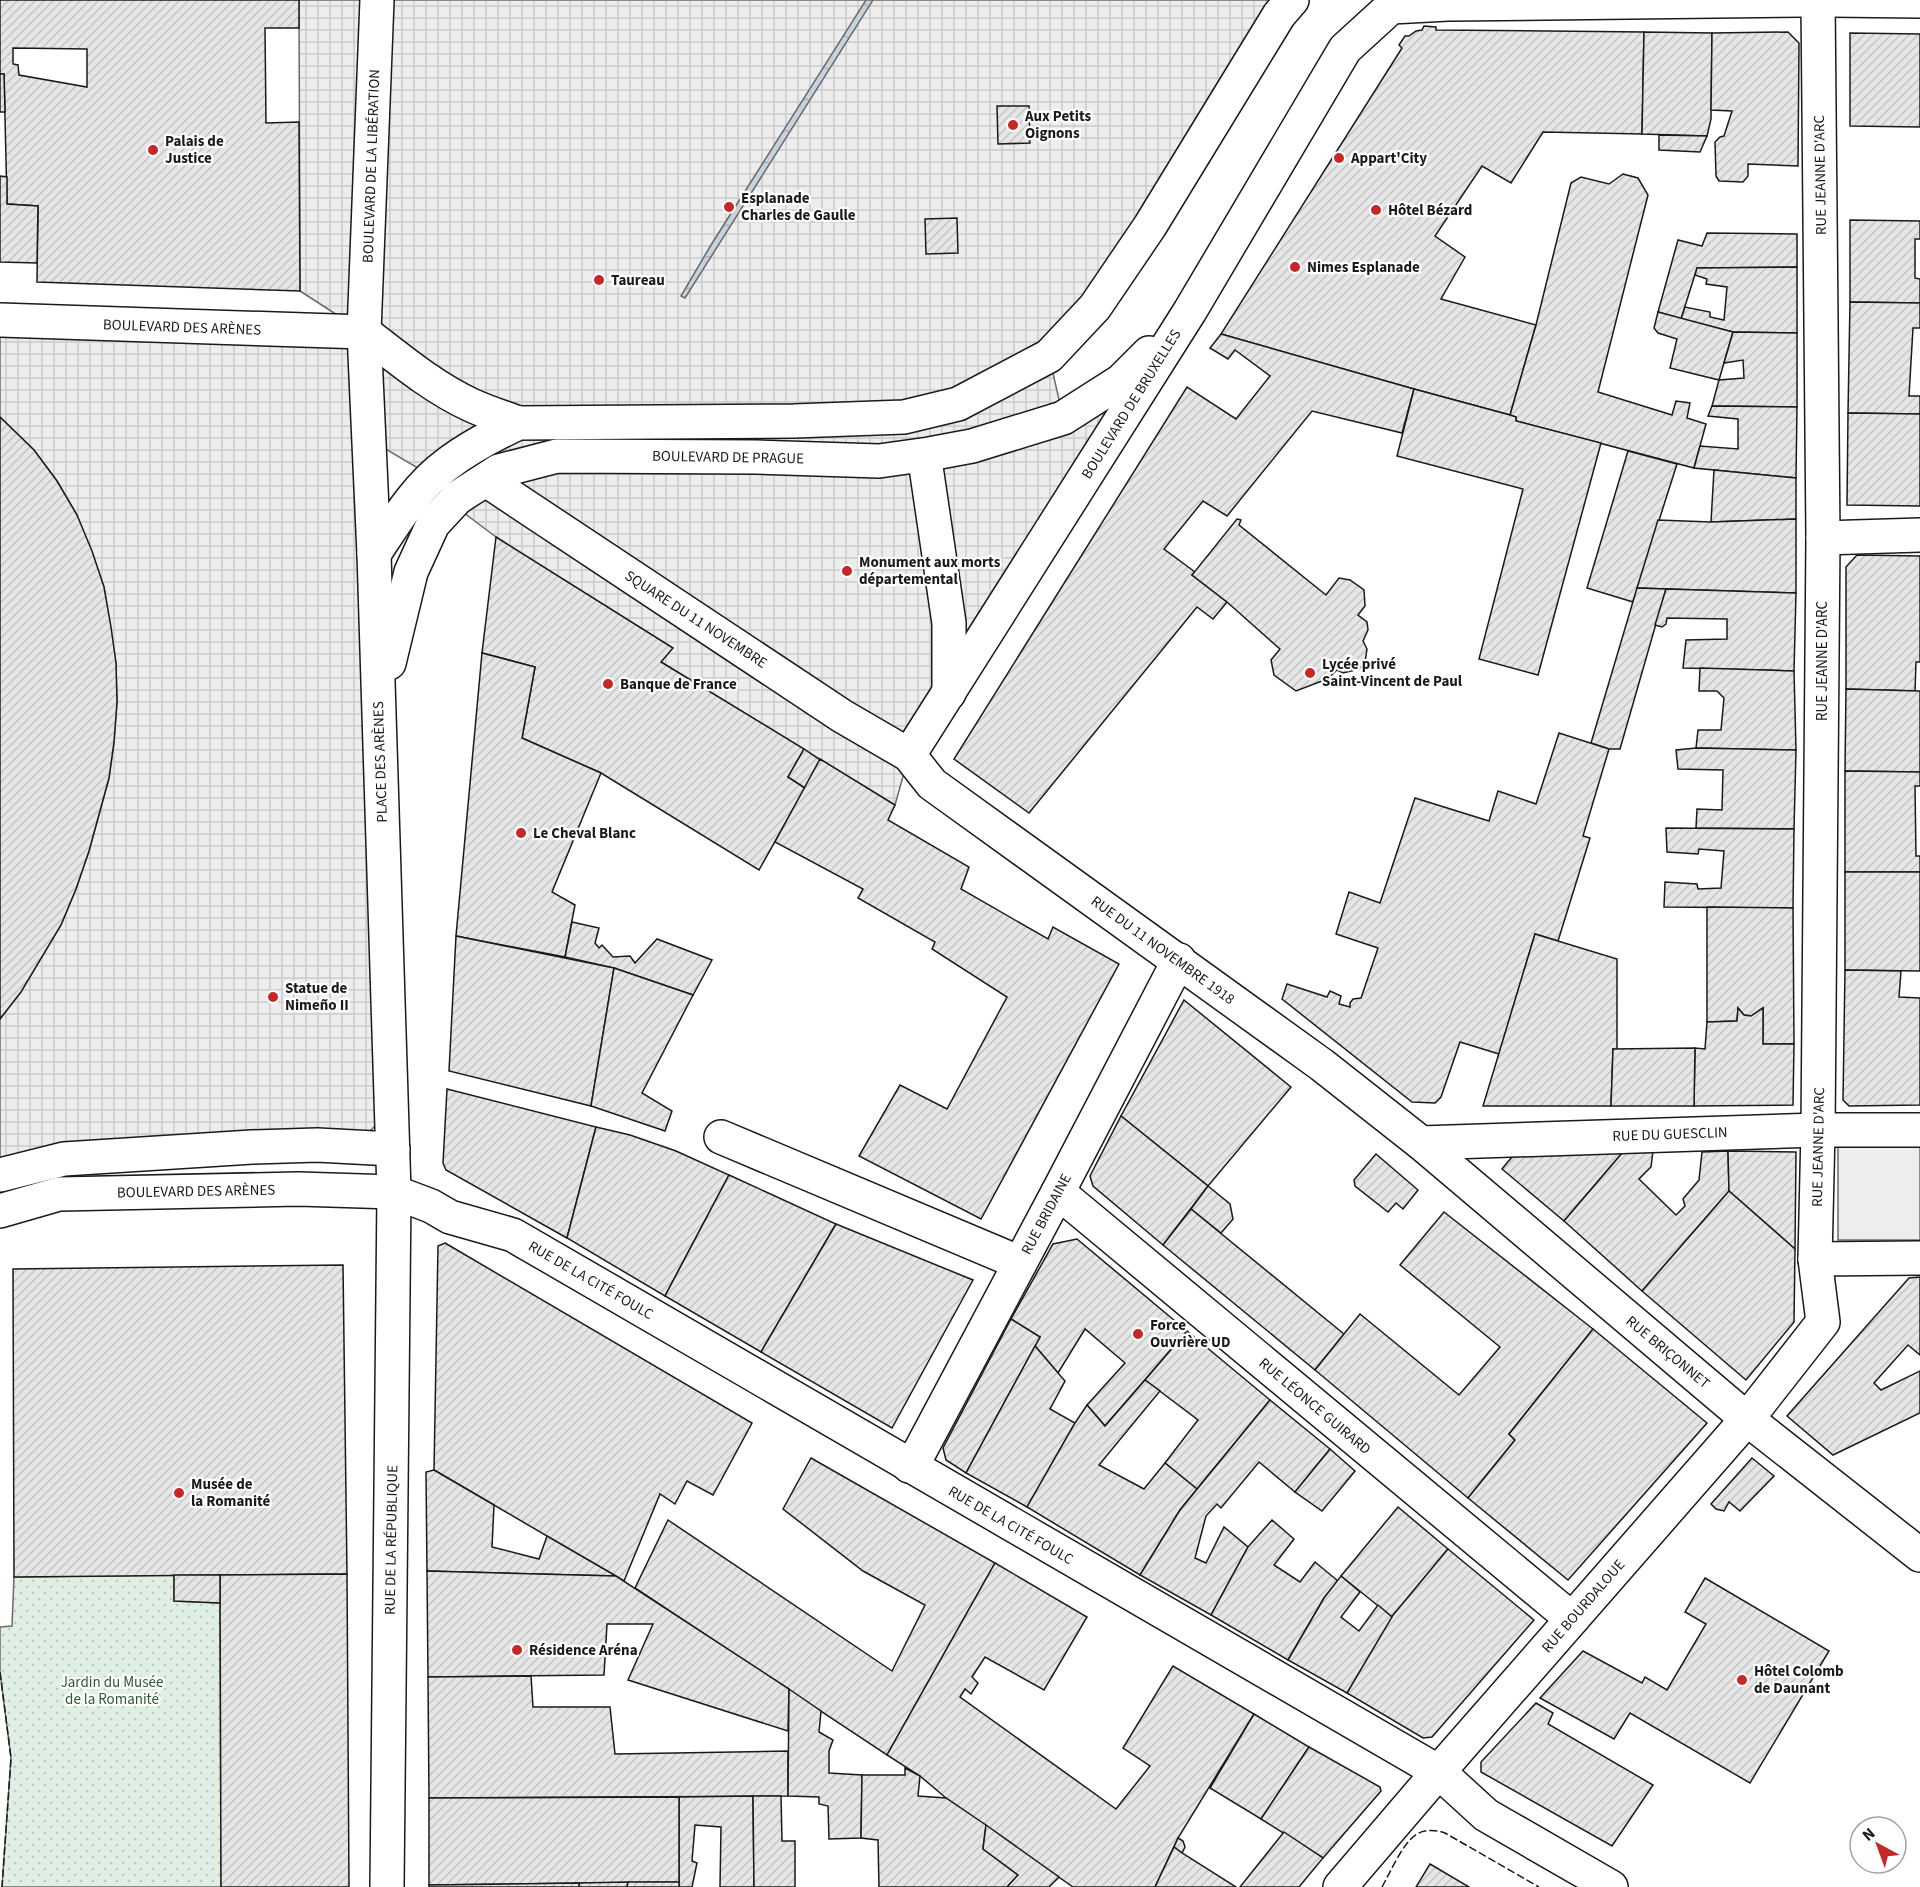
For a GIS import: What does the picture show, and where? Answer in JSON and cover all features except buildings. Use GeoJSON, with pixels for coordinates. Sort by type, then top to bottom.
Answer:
{"type":"FeatureCollection","features":[{"type":"Feature","properties":{"kind":"street","name":"BOULEVARD DE LA LIBÉRATION"},"geometry":{"type":"LineString","coordinates":[[364,332],[377,0]]}},
{"type":"Feature","properties":{"kind":"street"},"geometry":{"type":"LineString","coordinates":[[364,332],[445,391],[471,405],[518,423],[794,421],[904,417],[958,404],[1049,356],[1101,298],[1150,226],[1280,15],[1292,0]]}},
{"type":"Feature","properties":{"kind":"street","name":"BOULEVARD DE BRUXELLES"},"geometry":{"type":"LineString","coordinates":[[909,755],[1190,311],[1345,49],[1391,7],[1448,4],[1806,0]]}},
{"type":"Feature","properties":{"kind":"street","name":"RUE JEANNE D'ARC"},"geometry":{"type":"LineString","coordinates":[[1818,0],[1823,538],[1815,1259],[1823,1322]]}},
{"type":"Feature","properties":{"kind":"street"},"geometry":{"type":"LineString","coordinates":[[1830,0],[1920,1]]}},
{"type":"Feature","properties":{"kind":"street","name":"BOULEVARD DE PRAGUE"},"geometry":{"type":"LineString","coordinates":[[379,706],[411,572],[429,533],[457,498],[499,471],[557,456],[756,457],[879,461],[972,446],[1063,417],[1121,381],[1190,311]]}},
{"type":"Feature","properties":{"kind":"street","name":"BOULEVARD DES ARÈNES"},"geometry":{"type":"LineString","coordinates":[[0,320],[364,332]]}},
{"type":"Feature","properties":{"kind":"street","name":"PLACE DES ARÈNES"},"geometry":{"type":"LineString","coordinates":[[364,332],[374,554],[394,1192]]}},
{"type":"Feature","properties":{"kind":"street"},"geometry":{"type":"LineString","coordinates":[[374,554],[403,511],[445,466],[488,437],[518,423]]}},
{"type":"Feature","properties":{"kind":"street"},"geometry":{"type":"LineString","coordinates":[[926,467],[949,623],[949,693]]}},
{"type":"Feature","properties":{"kind":"street","name":"SQUARE DU 11 NOVEMBRE"},"geometry":{"type":"LineString","coordinates":[[486,480],[842,716],[909,755]]}},
{"type":"Feature","properties":{"kind":"street"},"geometry":{"type":"LineString","coordinates":[[1823,538],[1920,536]]}},
{"type":"Feature","properties":{"kind":"street","name":"RUE DU 11 NOVEMBRE 1918"},"geometry":{"type":"LineString","coordinates":[[909,755],[933,784],[1322,1065],[1421,1143]]}},
{"type":"Feature","properties":{"kind":"street","name":"RUE BRIDAINE"},"geometry":{"type":"LineString","coordinates":[[909,1466],[920,1451],[1179,960]]}},
{"type":"Feature","properties":{"kind":"street","name":"RUE DU GUESCLIN"},"geometry":{"type":"LineString","coordinates":[[1421,1143],[1818,1130],[1920,1130]]}},
{"type":"Feature","properties":{"kind":"street"},"geometry":{"type":"LineString","coordinates":[[721,1137],[1020,1263]]}},
{"type":"Feature","properties":{"kind":"street","name":"RUE BRIÇONNET"},"geometry":{"type":"LineString","coordinates":[[1421,1143],[1747,1419],[1920,1556]]}},
{"type":"Feature","properties":{"kind":"street"},"geometry":{"type":"LineString","coordinates":[[0,1175],[64,1159],[228,1148],[317,1145],[393,1149]]}},
{"type":"Feature","properties":{"kind":"street","name":"BOULEVARD DES ARÈNES"},"geometry":{"type":"LineString","coordinates":[[0,1211],[59,1194],[298,1190],[394,1192]]}},
{"type":"Feature","properties":{"kind":"street","name":"RUE DE LA CITÉ FOULC"},"geometry":{"type":"LineString","coordinates":[[394,1192],[431,1206],[450,1217],[513,1235],[1439,1772],[1486,1815],[1611,1887]]}},
{"type":"Feature","properties":{"kind":"street","name":"RUE DE LA RÉPUBLIQUE"},"geometry":{"type":"LineString","coordinates":[[387,1887],[394,1192]]}},
{"type":"Feature","properties":{"kind":"street","name":"RUE LÉONCE GUIRARD"},"geometry":{"type":"LineString","coordinates":[[1058,1192],[1572,1619]]}},
{"type":"Feature","properties":{"kind":"street"},"geometry":{"type":"LineString","coordinates":[[1815,1259],[1920,1258]]}},
{"type":"Feature","properties":{"kind":"street","name":"RUE BOURDALOUE"},"geometry":{"type":"LineString","coordinates":[[1340,1887],[1747,1419],[1823,1322]]}},
{"type":"Feature","properties":{"kind":"green space","name":"Jardin du Musée de la Romanité"},"geometry":{"type":"Polygon","coordinates":[[[174,1575],[174,1601],[220,1603],[221,1887],[2,1887],[11,1758],[0,1672],[0,1627],[12,1626],[14,1577],[174,1575]]]}},
{"type":"Feature","properties":{"kind":"shaded area"},"geometry":{"type":"Polygon","coordinates":[[[299,0],[1292,0],[1049,356],[1063,417],[1190,311],[909,755],[895,805],[661,662],[672,648],[496,537],[452,504],[433,477],[369,439],[378,1123],[366,1135],[0,1175],[0,1019],[21,991],[61,925],[76,889],[109,778],[117,702],[116,664],[104,587],[77,515],[57,481],[34,450],[0,417],[0,320],[362,331],[300,291],[299,0]]]}},
{"type":"Feature","properties":{"kind":"shaded area"},"geometry":{"type":"Polygon","coordinates":[[[1838,1145],[1920,1146],[1920,1240],[1838,1240],[1838,1145]]]}},
{"type":"Feature","properties":{"kind":"water"},"geometry":{"type":"Polygon","coordinates":[[[866,0],[873,0],[685,298],[681,296],[711,245],[866,0]]]}},
{"type":"Feature","properties":{"kind":"fence"},"geometry":{"type":"LineString","coordinates":[[0,1672],[11,1758],[2,1887]]}},
{"type":"Feature","properties":{"kind":"fence"},"geometry":{"type":"LineString","coordinates":[[1382,1887],[1407,1844],[1417,1834],[1424,1831],[1445,1833],[1539,1887]]}},
{"type":"Feature","properties":{"kind":"place","name":"Aux Petits Oignons"},"geometry":{"type":"Point","coordinates":[1013,125]}},
{"type":"Feature","properties":{"kind":"place","name":"Palais de Justice"},"geometry":{"type":"Point","coordinates":[153,150]}},
{"type":"Feature","properties":{"kind":"place","name":"Appart'City"},"geometry":{"type":"Point","coordinates":[1339,158]}},
{"type":"Feature","properties":{"kind":"place","name":"Esplanade Charles de Gaulle"},"geometry":{"type":"Point","coordinates":[729,207]}},
{"type":"Feature","properties":{"kind":"place","name":"Hôtel Bézard"},"geometry":{"type":"Point","coordinates":[1376,210]}},
{"type":"Feature","properties":{"kind":"place","name":"Nimes Esplanade"},"geometry":{"type":"Point","coordinates":[1295,267]}},
{"type":"Feature","properties":{"kind":"place","name":"Taureau"},"geometry":{"type":"Point","coordinates":[599,280]}},
{"type":"Feature","properties":{"kind":"place","name":"Monument aux morts départemental"},"geometry":{"type":"Point","coordinates":[847,571]}},
{"type":"Feature","properties":{"kind":"place","name":"Lycée privé Saint-Vincent de Paul"},"geometry":{"type":"Point","coordinates":[1310,673]}},
{"type":"Feature","properties":{"kind":"place","name":"Banque de France"},"geometry":{"type":"Point","coordinates":[608,684]}},
{"type":"Feature","properties":{"kind":"place","name":"Le Cheval Blanc"},"geometry":{"type":"Point","coordinates":[521,833]}},
{"type":"Feature","properties":{"kind":"place","name":"Statue de Nimeño II"},"geometry":{"type":"Point","coordinates":[273,997]}},
{"type":"Feature","properties":{"kind":"place","name":"Force Ouvrière UD"},"geometry":{"type":"Point","coordinates":[1138,1334]}},
{"type":"Feature","properties":{"kind":"place","name":"Musée de la Romanité"},"geometry":{"type":"Point","coordinates":[179,1493]}},
{"type":"Feature","properties":{"kind":"place","name":"Résidence Aréna"},"geometry":{"type":"Point","coordinates":[517,1650]}},
{"type":"Feature","properties":{"kind":"place","name":"Hôtel Colomb de Daunant"},"geometry":{"type":"Point","coordinates":[1742,1680]}}]}
